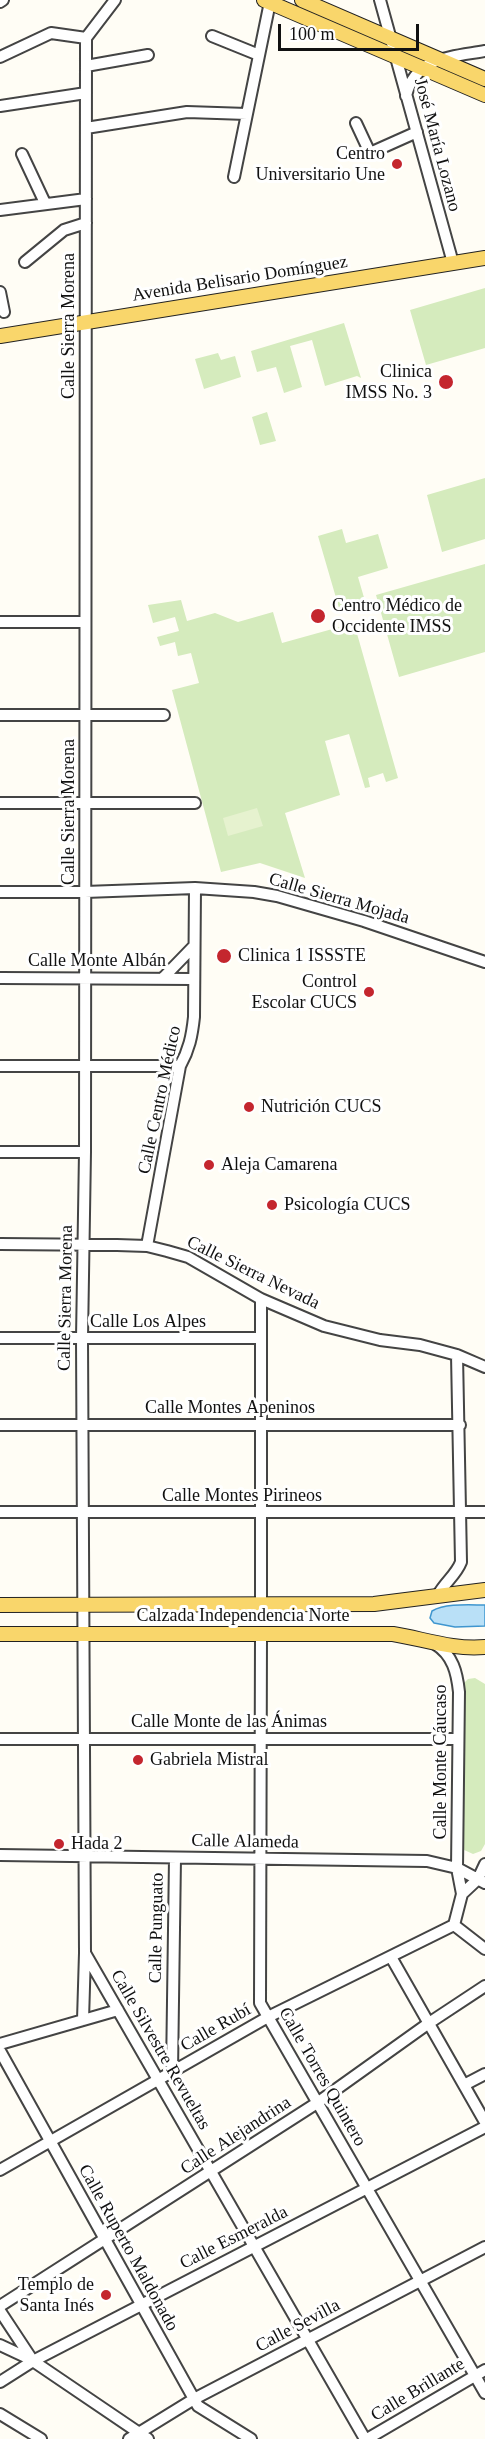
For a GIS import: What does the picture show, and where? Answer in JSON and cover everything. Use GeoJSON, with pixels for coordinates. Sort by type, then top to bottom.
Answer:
{"type":"FeatureCollection","features":[{"type":"Feature","properties":{"kind":"main road"},"geometry":{"type":"LineString","coordinates":[[302,0],[485,80]]}},
{"type":"Feature","properties":{"kind":"main road"},"geometry":{"type":"LineString","coordinates":[[267,1],[485,95]]}},
{"type":"Feature","properties":{"kind":"main road","name":"Avenida Belisario Domínguez"},"geometry":{"type":"LineString","coordinates":[[0,336],[485,258]]}},
{"type":"Feature","properties":{"kind":"main road","name":"Calzada Independencia Norte"},"geometry":{"type":"LineString","coordinates":[[0,1605],[374,1604],[485,1590]]}},
{"type":"Feature","properties":{"kind":"main road","name":"Calzada Independencia Norte"},"geometry":{"type":"LineString","coordinates":[[0,1634],[393,1634],[448,1647],[485,1647]]}},
{"type":"Feature","properties":{"kind":"street"},"geometry":{"type":"LineString","coordinates":[[0,57],[51,33],[86,38],[115,0]]}},
{"type":"Feature","properties":{"kind":"street","name":"José María Lozano"},"geometry":{"type":"LineString","coordinates":[[380,0],[453,263]]}},
{"type":"Feature","properties":{"kind":"street"},"geometry":{"type":"LineString","coordinates":[[234,177],[259,55],[267,1]]}},
{"type":"Feature","properties":{"kind":"street"},"geometry":{"type":"LineString","coordinates":[[212,36],[259,55]]}},
{"type":"Feature","properties":{"kind":"street","name":"Calle Sierra Morena"},"geometry":{"type":"LineString","coordinates":[[83,1634],[86,38]]}},
{"type":"Feature","properties":{"kind":"street"},"geometry":{"type":"LineString","coordinates":[[406,96],[411,81],[422,68],[438,59],[485,51]]}},
{"type":"Feature","properties":{"kind":"street"},"geometry":{"type":"LineString","coordinates":[[86,66],[148,55]]}},
{"type":"Feature","properties":{"kind":"street"},"geometry":{"type":"LineString","coordinates":[[0,106],[86,93]]}},
{"type":"Feature","properties":{"kind":"street"},"geometry":{"type":"LineString","coordinates":[[86,128],[187,112],[247,114]]}},
{"type":"Feature","properties":{"kind":"street"},"geometry":{"type":"LineString","coordinates":[[356,123],[370,153],[417,132]]}},
{"type":"Feature","properties":{"kind":"street"},"geometry":{"type":"LineString","coordinates":[[22,154],[45,203]]}},
{"type":"Feature","properties":{"kind":"street"},"geometry":{"type":"LineString","coordinates":[[0,210],[86,199]]}},
{"type":"Feature","properties":{"kind":"street"},"geometry":{"type":"LineString","coordinates":[[25,262],[64,231],[86,223]]}},
{"type":"Feature","properties":{"kind":"street"},"geometry":{"type":"LineString","coordinates":[[0,292],[4,312]]}},
{"type":"Feature","properties":{"kind":"street"},"geometry":{"type":"LineString","coordinates":[[0,622],[85,622]]}},
{"type":"Feature","properties":{"kind":"street"},"geometry":{"type":"LineString","coordinates":[[0,715],[164,715]]}},
{"type":"Feature","properties":{"kind":"street"},"geometry":{"type":"LineString","coordinates":[[0,803],[195,803]]}},
{"type":"Feature","properties":{"kind":"street","name":"Calle Sierra Mojada"},"geometry":{"type":"LineString","coordinates":[[0,892],[195,888],[277,896],[364,921],[485,962]]}},
{"type":"Feature","properties":{"kind":"street","name":"Calle Centro Médico"},"geometry":{"type":"LineString","coordinates":[[147,1246],[180,1066],[188,1052],[191,1039],[195,888]]}},
{"type":"Feature","properties":{"kind":"street"},"geometry":{"type":"LineString","coordinates":[[163,978],[194,946]]}},
{"type":"Feature","properties":{"kind":"street","name":"Calle Monte Albán"},"geometry":{"type":"LineString","coordinates":[[0,978],[194,979]]}},
{"type":"Feature","properties":{"kind":"street"},"geometry":{"type":"LineString","coordinates":[[0,1066],[180,1066]]}},
{"type":"Feature","properties":{"kind":"street"},"geometry":{"type":"LineString","coordinates":[[0,1152],[85,1152]]}},
{"type":"Feature","properties":{"kind":"street","name":"Calle Sierra Nevada"},"geometry":{"type":"LineString","coordinates":[[0,1244],[147,1246],[188,1257],[261,1299],[324,1326],[380,1340],[420,1345],[457,1355],[485,1367]]}},
{"type":"Feature","properties":{"kind":"street"},"geometry":{"type":"LineString","coordinates":[[261,1299],[261,1604]]}},
{"type":"Feature","properties":{"kind":"street","name":"Calle Los Alpes"},"geometry":{"type":"LineString","coordinates":[[0,1338],[261,1338]]}},
{"type":"Feature","properties":{"kind":"street"},"geometry":{"type":"LineString","coordinates":[[438,1595],[444,1583],[457,1572],[461,1562],[457,1355]]}},
{"type":"Feature","properties":{"kind":"street","name":"Calle Montes Apeninos"},"geometry":{"type":"LineString","coordinates":[[0,1425],[460,1425]]}},
{"type":"Feature","properties":{"kind":"street","name":"Calle Montes Pirineos"},"geometry":{"type":"LineString","coordinates":[[0,1512],[485,1512]]}},
{"type":"Feature","properties":{"kind":"street","name":"Calle Silvestre Revueltas"},"geometry":{"type":"LineString","coordinates":[[83,1634],[85,1953],[366,2439]]}},
{"type":"Feature","properties":{"kind":"street","name":"Calle Torres Quintero"},"geometry":{"type":"LineString","coordinates":[[261,1635],[260,2002],[420,2281],[480,2372],[485,2393]]}},
{"type":"Feature","properties":{"kind":"street","name":"Calle Monte Cáucaso"},"geometry":{"type":"LineString","coordinates":[[430,1641],[442,1648],[457,1674],[457,1868],[462,1894],[454,1925]]}},
{"type":"Feature","properties":{"kind":"street","name":"Calle Monte de las Ánimas"},"geometry":{"type":"LineString","coordinates":[[0,1739],[458,1739]]}},
{"type":"Feature","properties":{"kind":"street","name":"Calle Alameda"},"geometry":{"type":"LineString","coordinates":[[0,1855],[428,1861],[457,1868],[481,1881]]}},
{"type":"Feature","properties":{"kind":"street","name":"Calle Punguato"},"geometry":{"type":"LineString","coordinates":[[172,2072],[175,1858]]}},
{"type":"Feature","properties":{"kind":"street"},"geometry":{"type":"LineString","coordinates":[[462,1894],[481,1881],[485,1864]]}},
{"type":"Feature","properties":{"kind":"street"},"geometry":{"type":"LineString","coordinates":[[454,1925],[485,1949]]}},
{"type":"Feature","properties":{"kind":"street","name":"Calle Rubí"},"geometry":{"type":"LineString","coordinates":[[0,2170],[268,2017],[392,1958],[454,1925]]}},
{"type":"Feature","properties":{"kind":"street"},"geometry":{"type":"LineString","coordinates":[[83,2020],[85,1953]]}},
{"type":"Feature","properties":{"kind":"street"},"geometry":{"type":"LineString","coordinates":[[392,1958],[485,2122]]}},
{"type":"Feature","properties":{"kind":"street","name":"Calle Alejandrina"},"geometry":{"type":"LineString","coordinates":[[0,2308],[317,2103],[485,1986]]}},
{"type":"Feature","properties":{"kind":"street"},"geometry":{"type":"LineString","coordinates":[[0,2044],[117,2010]]}},
{"type":"Feature","properties":{"kind":"street","name":"Calle Ruperto Maldonado"},"geometry":{"type":"LineString","coordinates":[[0,2051],[198,2406],[251,2439]]}},
{"type":"Feature","properties":{"kind":"street"},"geometry":{"type":"LineString","coordinates":[[464,2085],[485,2074]]}},
{"type":"Feature","properties":{"kind":"street","name":"Calle Esmeralda"},"geometry":{"type":"LineString","coordinates":[[0,2382],[33,2361],[141,2304],[485,2127]]}},
{"type":"Feature","properties":{"kind":"street","name":"Calle Sevilla"},"geometry":{"type":"LineString","coordinates":[[129,2439],[143,2435],[194,2399],[485,2247]]}},
{"type":"Feature","properties":{"kind":"street"},"geometry":{"type":"LineString","coordinates":[[0,2308],[33,2361]]}},
{"type":"Feature","properties":{"kind":"street"},"geometry":{"type":"LineString","coordinates":[[0,2345],[33,2361],[143,2435]]}},
{"type":"Feature","properties":{"kind":"street","name":"Calle Brillante"},"geometry":{"type":"LineString","coordinates":[[366,2439],[480,2372]]}},
{"type":"Feature","properties":{"kind":"street"},"geometry":{"type":"LineString","coordinates":[[0,2414],[41,2439]]}},
{"type":"Feature","properties":{"kind":"green space"},"geometry":{"type":"Polygon","coordinates":[[[485,288],[485,348],[426,365],[410,310],[485,288]]]}},
{"type":"Feature","properties":{"kind":"green space"},"geometry":{"type":"Polygon","coordinates":[[[344,323],[361,378],[357,376],[325,386],[312,340],[290,346],[302,387],[284,393],[276,367],[257,372],[251,351],[344,323]]]}},
{"type":"Feature","properties":{"kind":"green space"},"geometry":{"type":"Polygon","coordinates":[[[218,353],[221,360],[235,356],[241,377],[204,389],[195,359],[218,353]]]}},
{"type":"Feature","properties":{"kind":"green space"},"geometry":{"type":"Polygon","coordinates":[[[267,412],[276,441],[260,445],[252,417],[267,412]]]}},
{"type":"Feature","properties":{"kind":"green space"},"geometry":{"type":"Polygon","coordinates":[[[485,478],[485,539],[442,552],[427,495],[485,478]]]}},
{"type":"Feature","properties":{"kind":"green space"},"geometry":{"type":"Polygon","coordinates":[[[342,529],[346,543],[378,534],[388,568],[358,577],[365,601],[339,608],[318,536],[342,529]]]}},
{"type":"Feature","properties":{"kind":"green space"},"geometry":{"type":"Polygon","coordinates":[[[485,564],[485,652],[399,677],[376,595],[485,564]]]}},
{"type":"Feature","properties":{"kind":"green space"},"geometry":{"type":"Polygon","coordinates":[[[181,600],[187,621],[215,613],[238,622],[273,612],[282,643],[354,623],[398,778],[386,782],[383,773],[368,778],[370,787],[365,788],[349,734],[325,741],[340,795],[285,813],[305,878],[260,863],[221,872],[172,690],[199,683],[191,653],[178,656],[175,642],[160,646],[157,637],[179,631],[175,617],[153,623],[148,605],[181,600]]]}},
{"type":"Feature","properties":{"kind":"green space"},"geometry":{"type":"Polygon","coordinates":[[[257,808],[263,826],[228,836],[223,818],[257,808]]]}},
{"type":"Feature","properties":{"kind":"green space"},"geometry":{"type":"Polygon","coordinates":[[[475,1678],[485,1684],[485,1844],[481,1851],[473,1854],[462,1849],[463,1684],[468,1679],[475,1678]]]}},
{"type":"Feature","properties":{"kind":"water"},"geometry":{"type":"Polygon","coordinates":[[[485,1605],[485,1626],[455,1627],[434,1623],[430,1618],[432,1611],[438,1608],[485,1605]]]}},
{"type":"Feature","properties":{"kind":"place","name":"Centro Universitario Une"},"geometry":{"type":"Point","coordinates":[397,164]}},
{"type":"Feature","properties":{"kind":"place","name":"Clinica IMSS No. 3"},"geometry":{"type":"Point","coordinates":[446,382]}},
{"type":"Feature","properties":{"kind":"place","name":"Centro Médico de Occidente IMSS"},"geometry":{"type":"Point","coordinates":[318,616]}},
{"type":"Feature","properties":{"kind":"place","name":"Clinica 1 ISSSTE"},"geometry":{"type":"Point","coordinates":[224,956]}},
{"type":"Feature","properties":{"kind":"place","name":"Control Escolar CUCS"},"geometry":{"type":"Point","coordinates":[369,992]}},
{"type":"Feature","properties":{"kind":"place","name":"Nutrición CUCS"},"geometry":{"type":"Point","coordinates":[249,1107]}},
{"type":"Feature","properties":{"kind":"place","name":"Aleja Camarena"},"geometry":{"type":"Point","coordinates":[209,1165]}},
{"type":"Feature","properties":{"kind":"place","name":"Psicología CUCS"},"geometry":{"type":"Point","coordinates":[272,1205]}},
{"type":"Feature","properties":{"kind":"place","name":"Gabriela Mistral"},"geometry":{"type":"Point","coordinates":[138,1760]}},
{"type":"Feature","properties":{"kind":"place","name":"Hada 2"},"geometry":{"type":"Point","coordinates":[59,1844]}},
{"type":"Feature","properties":{"kind":"place","name":"Templo de Santa Inés"},"geometry":{"type":"Point","coordinates":[106,2295]}}]}
